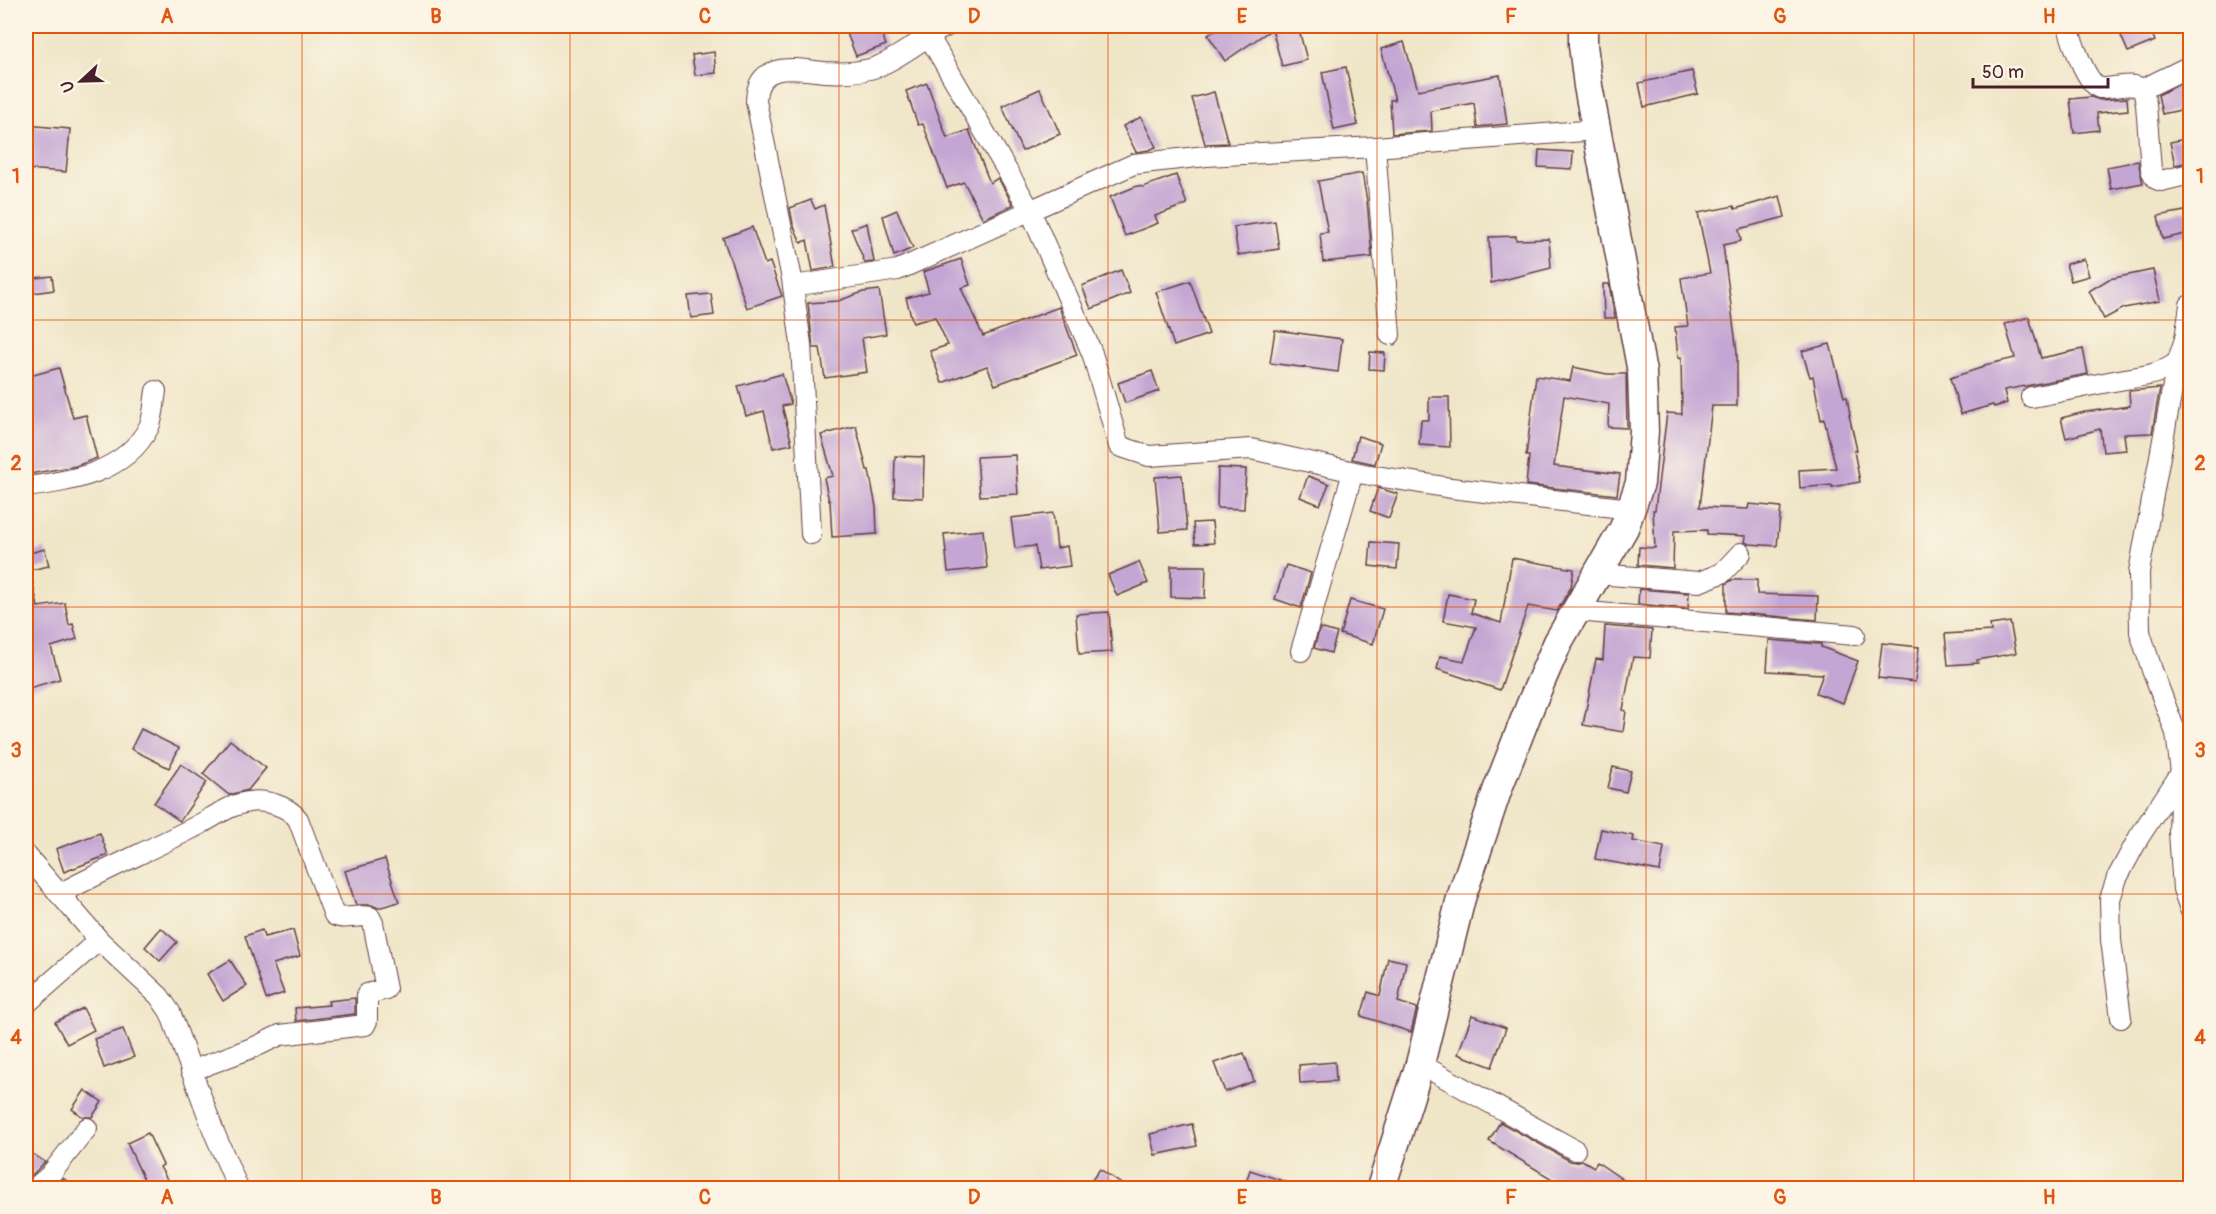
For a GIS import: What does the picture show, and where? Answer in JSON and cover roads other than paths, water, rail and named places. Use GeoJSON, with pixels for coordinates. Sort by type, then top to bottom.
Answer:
{"type":"FeatureCollection","features":[{"type":"Feature","properties":{"kind":"street"},"geometry":{"type":"LineString","coordinates":[[811,534],[801,344],[793,286],[756,101],[757,89],[762,81],[771,74],[788,68],[836,72],[864,71],[880,66],[928,35],[947,26]]}},
{"type":"Feature","properties":{"kind":"street"},"geometry":{"type":"LineString","coordinates":[[1381,1188],[1419,1064],[1461,898],[1498,788],[1558,642],[1624,528],[1641,483],[1644,431],[1642,372],[1587,75],[1583,26]]}},
{"type":"Feature","properties":{"kind":"street"},"geometry":{"type":"LineString","coordinates":[[2068,26],[2088,77],[2095,86],[2102,88],[2134,85],[2143,89]]}},
{"type":"Feature","properties":{"kind":"street"},"geometry":{"type":"LineString","coordinates":[[928,35],[1030,210],[1092,353],[1119,446],[1149,456],[1251,449],[1353,472],[1451,488],[1631,509]]}},
{"type":"Feature","properties":{"kind":"street"},"geometry":{"type":"LineString","coordinates":[[2143,89],[2190,66]]}},
{"type":"Feature","properties":{"kind":"street"},"geometry":{"type":"LineString","coordinates":[[2143,89],[2153,176],[2161,181],[2190,174]]}},
{"type":"Feature","properties":{"kind":"street"},"geometry":{"type":"LineString","coordinates":[[793,286],[898,270],[1134,164],[1206,156],[1375,147],[1597,130]]}},
{"type":"Feature","properties":{"kind":"street"},"geometry":{"type":"LineString","coordinates":[[1375,147],[1390,335]]}},
{"type":"Feature","properties":{"kind":"street"},"geometry":{"type":"LineString","coordinates":[[2190,305],[2188,336],[2177,363],[2139,572],[2140,632],[2176,733],[2181,773],[2179,832],[2183,889],[2190,909]]}},
{"type":"Feature","properties":{"kind":"street"},"geometry":{"type":"LineString","coordinates":[[2031,398],[2144,377],[2162,372],[2177,363]]}},
{"type":"Feature","properties":{"kind":"street"},"geometry":{"type":"LineString","coordinates":[[26,487],[59,483],[89,475],[118,462],[136,447],[150,425],[156,391]]}},
{"type":"Feature","properties":{"kind":"street"},"geometry":{"type":"LineString","coordinates":[[1300,651],[1353,472]]}},
{"type":"Feature","properties":{"kind":"street"},"geometry":{"type":"LineString","coordinates":[[1598,574],[1699,582],[1722,573],[1741,553]]}},
{"type":"Feature","properties":{"kind":"street"},"geometry":{"type":"LineString","coordinates":[[1576,611],[1855,635]]}},
{"type":"Feature","properties":{"kind":"street"},"geometry":{"type":"LineString","coordinates":[[2121,1018],[2111,940],[2110,899],[2117,878],[2139,837],[2181,773]]}},
{"type":"Feature","properties":{"kind":"street"},"geometry":{"type":"LineString","coordinates":[[59,894],[242,803],[252,801],[278,805],[290,810],[298,819],[334,915],[339,918],[370,917],[386,989],[367,994],[367,1021],[364,1025],[280,1035],[192,1071]]}},
{"type":"Feature","properties":{"kind":"street"},"geometry":{"type":"LineString","coordinates":[[26,855],[99,939],[159,996],[170,1012],[238,1188]]}},
{"type":"Feature","properties":{"kind":"street"},"geometry":{"type":"LineString","coordinates":[[26,1004],[99,939]]}},
{"type":"Feature","properties":{"kind":"street"},"geometry":{"type":"LineString","coordinates":[[1419,1064],[1575,1150]]}},
{"type":"Feature","properties":{"kind":"street"},"geometry":{"type":"LineString","coordinates":[[35,1188],[50,1175],[87,1128]]}}]}
